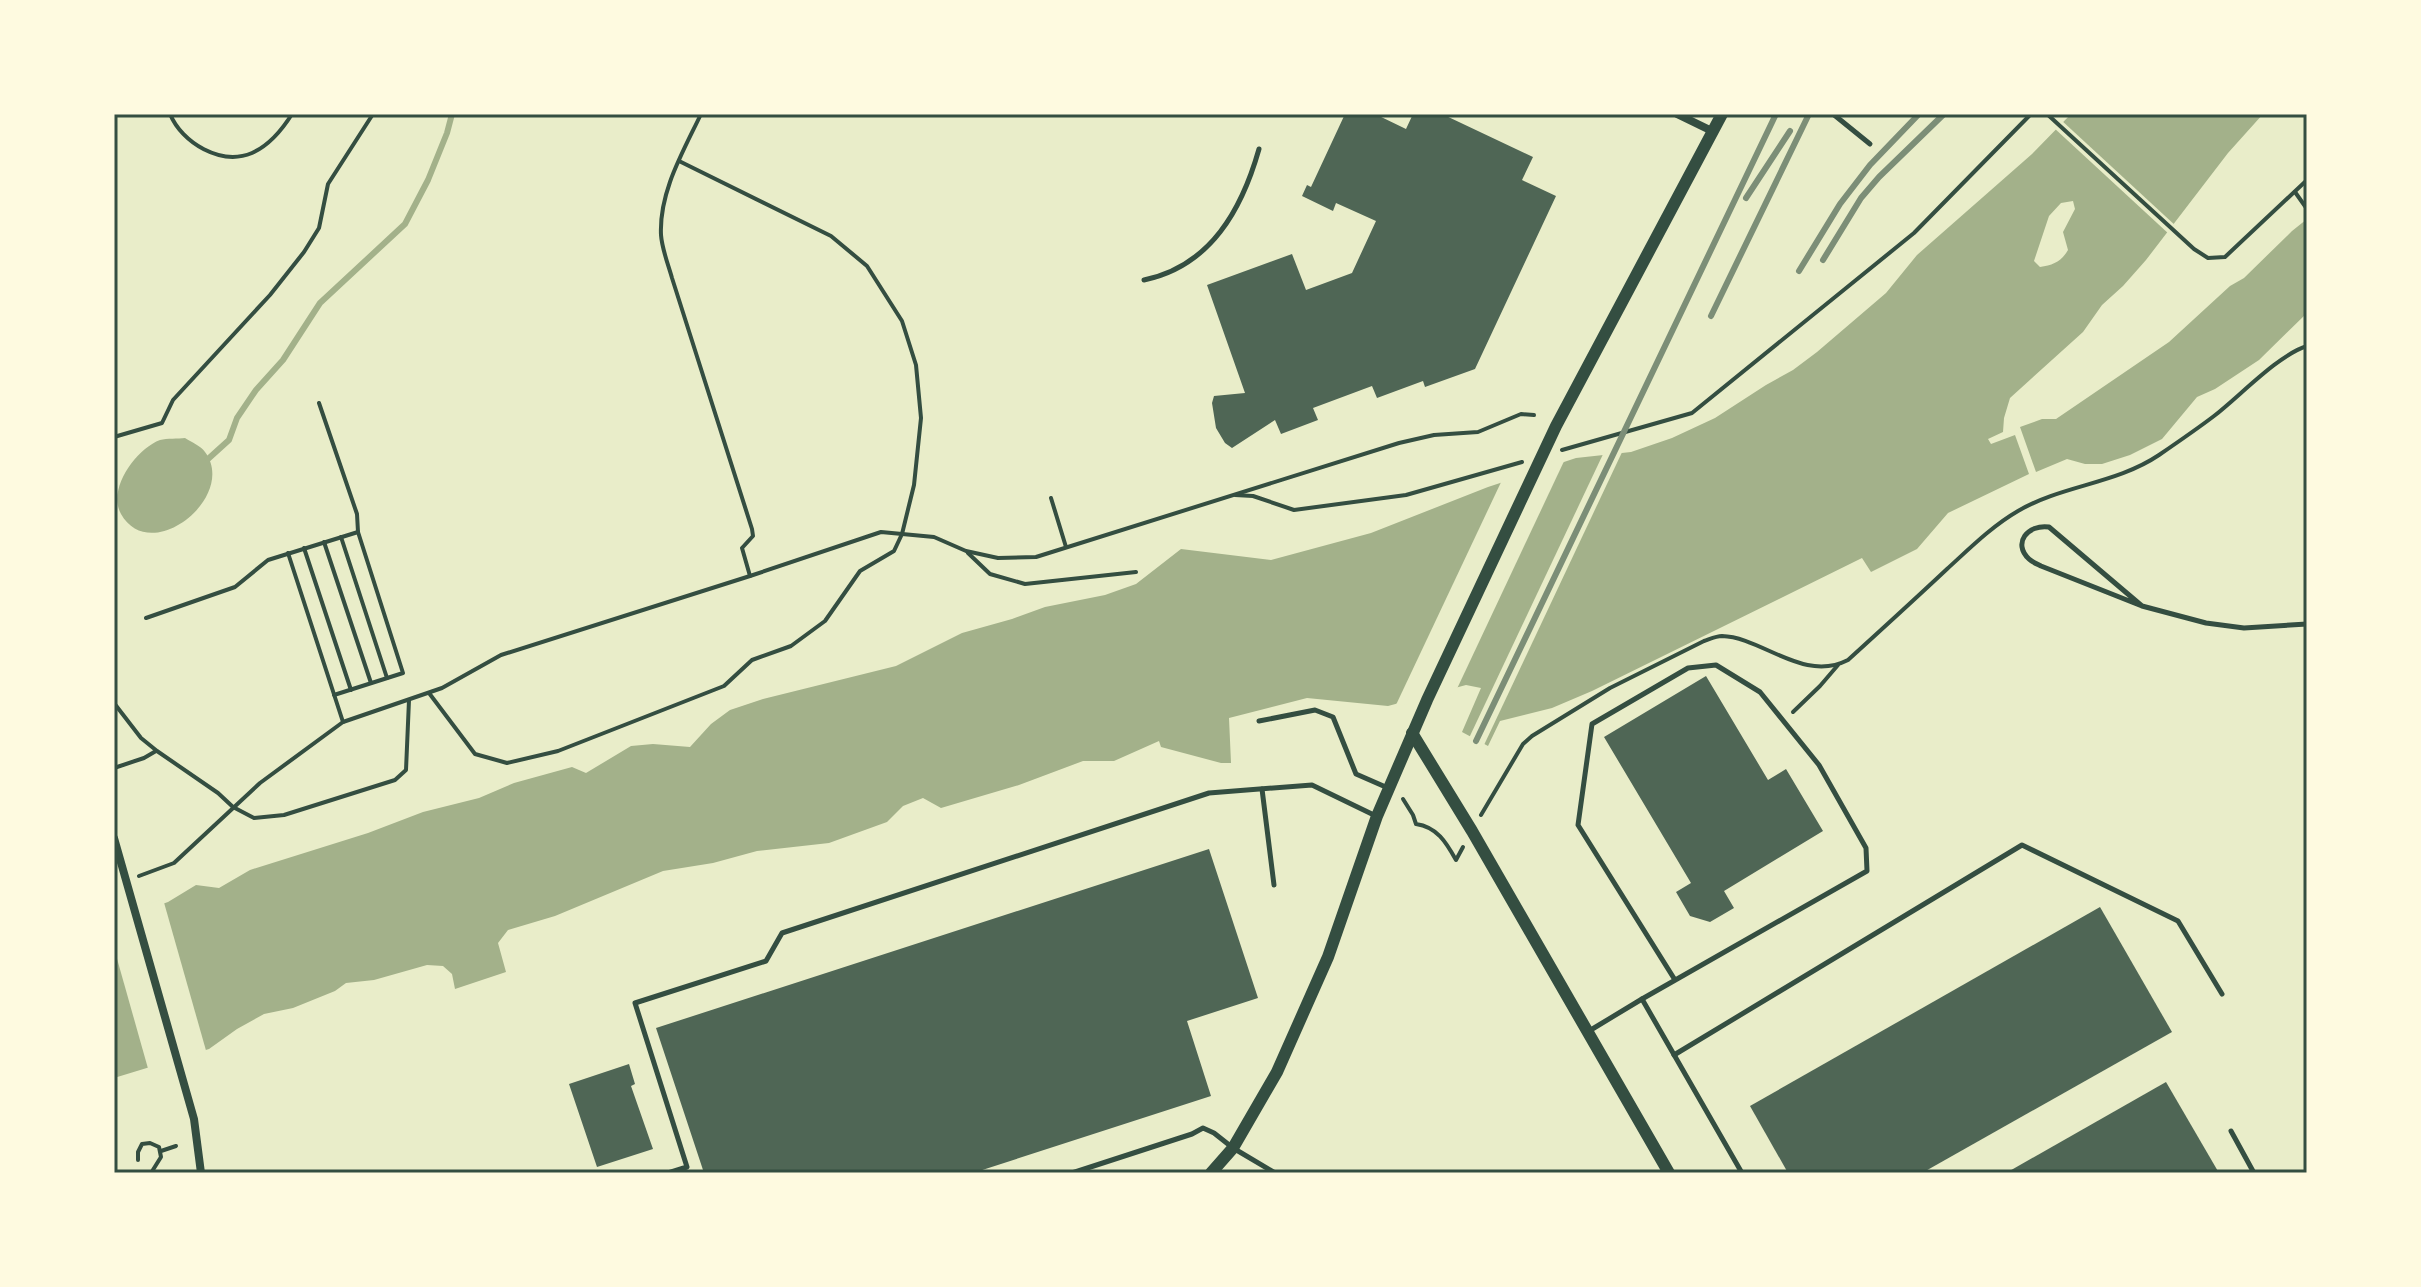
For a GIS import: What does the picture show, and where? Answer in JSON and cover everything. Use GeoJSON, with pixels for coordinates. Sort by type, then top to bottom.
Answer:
{"type":"FeatureCollection","features":[{"type":"Feature","properties":{"kind":"street"},"geometry":{"type":"LineString","coordinates":[[1677,114],[1714,132]]}},
{"type":"Feature","properties":{"kind":"street"},"geometry":{"type":"LineString","coordinates":[[1211,1173],[1233,1148],[1277,1072],[1322,972],[1377,816],[1427,700],[1556,426],[1722,114]]}},
{"type":"Feature","properties":{"kind":"street"},"geometry":{"type":"LineString","coordinates":[[1412,733],[1589,1031],[1669,1173]]}},
{"type":"Feature","properties":{"kind":"street"},"geometry":{"type":"LineString","coordinates":[[114,838],[194,1119],[201,1173]]}},
{"type":"Feature","properties":{"kind":"lane"},"geometry":{"type":"LineString","coordinates":[[1833,114],[1870,144]]}},
{"type":"Feature","properties":{"kind":"lane"},"geometry":{"type":"LineString","coordinates":[[1144,280],[1181,265],[1216,237],[1241,202],[1259,149]]}},
{"type":"Feature","properties":{"kind":"lane"},"geometry":{"type":"LineString","coordinates":[[2142,606],[2049,527],[2029,529],[2023,538],[2022,549],[2029,559],[2142,606],[2206,623],[2244,628],[2307,624]]}},
{"type":"Feature","properties":{"kind":"lane"},"geometry":{"type":"LineString","coordinates":[[1589,1031],[1867,871],[1866,848],[1819,765],[1760,692],[1716,665],[1688,668],[1592,724],[1578,825],[1675,980]]}},
{"type":"Feature","properties":{"kind":"lane"},"geometry":{"type":"LineString","coordinates":[[1259,721],[1315,710],[1333,717],[1356,774],[1389,788]]}},
{"type":"Feature","properties":{"kind":"lane"},"geometry":{"type":"LineString","coordinates":[[668,1173],[687,1167],[635,1003],[766,961],[782,933],[1209,793],[1312,785],[1377,816]]}},
{"type":"Feature","properties":{"kind":"lane"},"geometry":{"type":"LineString","coordinates":[[1262,789],[1274,885]]}},
{"type":"Feature","properties":{"kind":"lane"},"geometry":{"type":"LineString","coordinates":[[1674,1055],[2022,845],[2178,921],[2222,994]]}},
{"type":"Feature","properties":{"kind":"lane"},"geometry":{"type":"LineString","coordinates":[[1642,999],[1742,1173]]}},
{"type":"Feature","properties":{"kind":"lane"},"geometry":{"type":"LineString","coordinates":[[1072,1173],[1203,1128],[1275,1173]]}},
{"type":"Feature","properties":{"kind":"lane"},"geometry":{"type":"LineString","coordinates":[[2231,1131],[2254,1173]]}},
{"type":"Feature","properties":{"kind":"path"},"geometry":{"type":"LineString","coordinates":[[170,114],[176,128],[190,142],[230,156],[250,154],[270,142],[292,114]]}},
{"type":"Feature","properties":{"kind":"path"},"geometry":{"type":"LineString","coordinates":[[114,437],[162,423],[173,400],[296,263],[319,228],[328,184],[373,114]]}},
{"type":"Feature","properties":{"kind":"path"},"geometry":{"type":"LineString","coordinates":[[701,114],[662,207],[661,237],[752,529],[753,536],[742,548],[750,576]]}},
{"type":"Feature","properties":{"kind":"path"},"geometry":{"type":"LineString","coordinates":[[1557,452],[1692,413],[1914,233],[2030,115],[2047,114],[2194,249],[2208,258],[2225,257],[2307,180]]}},
{"type":"Feature","properties":{"kind":"path"},"geometry":{"type":"LineString","coordinates":[[429,693],[475,754],[507,763],[558,751],[724,686],[752,660],[791,646],[825,621],[860,571],[894,551],[902,534],[914,485],[921,418],[916,365],[902,321],[867,266],[831,236],[679,161]]}},
{"type":"Feature","properties":{"kind":"path"},"geometry":{"type":"LineString","coordinates":[[2295,192],[2307,209]]}},
{"type":"Feature","properties":{"kind":"path"},"geometry":{"type":"LineString","coordinates":[[1783,721],[1838,665],[1848,660],[1980,539],[2015,512],[2041,499],[2101,481],[2157,457],[2214,416],[2283,359],[2307,346]]}},
{"type":"Feature","properties":{"kind":"path"},"geometry":{"type":"LineString","coordinates":[[319,403],[357,514],[358,532],[403,673],[334,695]]}},
{"type":"Feature","properties":{"kind":"path"},"geometry":{"type":"LineString","coordinates":[[129,879],[174,863],[260,783],[343,722],[442,688],[501,655],[881,532],[934,537],[966,551],[998,558],[1036,557],[1399,443],[1434,435],[1478,432],[1521,414],[1534,415]]}},
{"type":"Feature","properties":{"kind":"path"},"geometry":{"type":"LineString","coordinates":[[1232,495],[1253,496],[1294,510],[1406,495],[1527,460]]}},
{"type":"Feature","properties":{"kind":"path"},"geometry":{"type":"LineString","coordinates":[[1051,498],[1066,547]]}},
{"type":"Feature","properties":{"kind":"path"},"geometry":{"type":"LineString","coordinates":[[146,618],[235,587],[268,560],[358,532]]}},
{"type":"Feature","properties":{"kind":"path"},"geometry":{"type":"LineString","coordinates":[[341,537],[387,678]]}},
{"type":"Feature","properties":{"kind":"path"},"geometry":{"type":"LineString","coordinates":[[324,542],[371,683]]}},
{"type":"Feature","properties":{"kind":"path"},"geometry":{"type":"LineString","coordinates":[[304,548],[351,690]]}},
{"type":"Feature","properties":{"kind":"path"},"geometry":{"type":"LineString","coordinates":[[966,551],[990,574],[1025,584],[1136,572]]}},
{"type":"Feature","properties":{"kind":"path"},"geometry":{"type":"LineString","coordinates":[[288,553],[343,722]]}},
{"type":"Feature","properties":{"kind":"path"},"geometry":{"type":"LineString","coordinates":[[1489,801],[1515,755],[1532,736],[1610,688],[1704,641],[1720,636],[1737,639],[1789,660],[1811,665],[1838,665]]}},
{"type":"Feature","properties":{"kind":"path"},"geometry":{"type":"LineString","coordinates":[[114,703],[141,738],[233,807],[254,818],[284,815],[395,780],[406,770],[409,700]]}},
{"type":"Feature","properties":{"kind":"path"},"geometry":{"type":"LineString","coordinates":[[114,768],[157,751]]}},
{"type":"Feature","properties":{"kind":"path"},"geometry":{"type":"LineString","coordinates":[[1413,815],[1416,824],[1429,828],[1444,839],[1456,860],[1461,850]]}},
{"type":"Feature","properties":{"kind":"path"},"geometry":{"type":"LineString","coordinates":[[138,1160],[142,1144],[155,1144],[161,1151]]}},
{"type":"Feature","properties":{"kind":"path"},"geometry":{"type":"LineString","coordinates":[[161,1151],[176,1146]]}},
{"type":"Feature","properties":{"kind":"path"},"geometry":{"type":"LineString","coordinates":[[151,1173],[158,1164],[161,1151]]}},
{"type":"Feature","properties":{"kind":"shaded area"},"geometry":{"type":"Polygon","coordinates":[[[2071,114],[2263,114],[2228,153],[2146,260],[2102,305],[2083,332],[2010,398],[2003,432],[1988,439],[1991,444],[2015,435],[2029,474],[1948,513],[1917,549],[1871,572],[1862,558],[1592,691],[1552,708],[1500,721],[1488,746],[1462,732],[1481,688],[1466,685],[1388,706],[1307,698],[1229,718],[1231,763],[1161,747],[1159,741],[1114,761],[1083,761],[1019,785],[941,808],[923,798],[903,806],[887,822],[829,843],[757,851],[713,863],[663,871],[555,916],[508,930],[498,943],[506,972],[455,989],[452,974],[443,966],[427,965],[374,980],[346,983],[335,991],[293,1008],[264,1014],[209,1049],[114,1078],[114,921],[168,902],[196,885],[219,888],[250,870],[368,833],[423,812],[479,798],[514,783],[572,767],[586,773],[631,746],[690,747],[711,724],[730,710],[896,666],[962,633],[1045,607],[1105,595],[1136,584],[1181,549],[1271,560],[1371,533],[1488,487],[1576,458],[1631,452],[1672,438],[1715,418],[1817,352],[1886,293],[1917,255],[2032,154],[2071,114]],[[2073,201],[2061,203],[2049,216],[2034,261],[2040,267],[2056,262],[2068,250],[2063,232],[2075,209],[2073,201]]]}},
{"type":"Feature","properties":{"kind":"shaded area"},"geometry":{"type":"Polygon","coordinates":[[[2307,219],[2307,313],[2259,360],[2197,397],[2162,439],[2130,455],[2102,464],[2085,464],[2067,459],[2036,472],[2020,427],[2042,419],[2056,419],[2169,342],[2307,219]]]}},
{"type":"Feature","properties":{"kind":"shaded area"},"geometry":{"type":"Polygon","coordinates":[[[185,438],[205,452],[212,469],[210,488],[201,505],[187,519],[169,529],[151,533],[135,528],[121,514],[118,504],[118,493],[126,471],[151,445],[163,439],[185,438]]]}},
{"type":"Feature","properties":{"kind":"pier"},"geometry":{"type":"Polygon","coordinates":[[[2060,119],[2177,227],[2170,235],[2053,127],[2060,119]]]}},
{"type":"Feature","properties":{"kind":"pier"},"geometry":{"type":"Polygon","coordinates":[[[1624,448],[1484,745],[1469,738],[1605,450],[1624,448]]]}},
{"type":"Feature","properties":{"kind":"pier"},"geometry":{"type":"Polygon","coordinates":[[[1566,457],[1455,693],[1395,707],[1503,478],[1566,457]]]}},
{"type":"Feature","properties":{"kind":"pier"},"geometry":{"type":"Polygon","coordinates":[[[163,899],[207,1054],[149,1072],[114,948],[114,916],[163,899]]]}},
{"type":"Feature","properties":{"kind":"building"},"geometry":{"type":"Polygon","coordinates":[[[1345,114],[1375,114],[1406,129],[1413,114],[1442,114],[1533,157],[1522,180],[1556,196],[1475,369],[1425,387],[1423,381],[1377,398],[1372,386],[1313,408],[1318,420],[1281,434],[1275,420],[1232,448],[1216,428],[1212,403],[1214,396],[1245,393],[1207,285],[1292,254],[1306,290],[1352,273],[1376,221],[1336,203],[1333,211],[1302,196],[1307,185],[1311,187],[1345,114]]]}},
{"type":"Feature","properties":{"kind":"building"},"geometry":{"type":"Polygon","coordinates":[[[1706,676],[1768,780],[1786,769],[1823,831],[1724,891],[1734,908],[1710,922],[1690,916],[1676,892],[1691,883],[1604,737],[1706,676]]]}},
{"type":"Feature","properties":{"kind":"building"},"geometry":{"type":"Polygon","coordinates":[[[1209,849],[1258,998],[1187,1021],[1211,1096],[973,1173],[704,1173],[656,1028],[1209,849]]]}},
{"type":"Feature","properties":{"kind":"building"},"geometry":{"type":"Polygon","coordinates":[[[2100,907],[2172,1032],[1922,1173],[1788,1173],[1750,1106],[2100,907]]]}},
{"type":"Feature","properties":{"kind":"building"},"geometry":{"type":"Polygon","coordinates":[[[629,1064],[635,1084],[631,1086],[653,1149],[597,1167],[569,1084],[629,1064]]]}},
{"type":"Feature","properties":{"kind":"building"},"geometry":{"type":"Polygon","coordinates":[[[2166,1082],[2219,1173],[2006,1173],[2166,1082]]]}},
{"type":"Feature","properties":{"kind":"waterway"},"geometry":{"type":"LineString","coordinates":[[208,459],[229,440],[237,418],[256,390],[283,360],[320,303],[405,224],[428,180],[452,114]]}},
{"type":"Feature","properties":{"kind":"railway"},"geometry":{"type":"LineString","coordinates":[[1476,741],[1776,114]]}},
{"type":"Feature","properties":{"kind":"railway"},"geometry":{"type":"LineString","coordinates":[[1711,316],[1809,114]]}},
{"type":"Feature","properties":{"kind":"railway"},"geometry":{"type":"LineString","coordinates":[[1799,271],[1840,204],[1870,165],[1919,114]]}},
{"type":"Feature","properties":{"kind":"railway"},"geometry":{"type":"LineString","coordinates":[[1823,260],[1861,198],[1944,114]]}},
{"type":"Feature","properties":{"kind":"railway"},"geometry":{"type":"LineString","coordinates":[[1746,198],[1790,131]]}}]}
